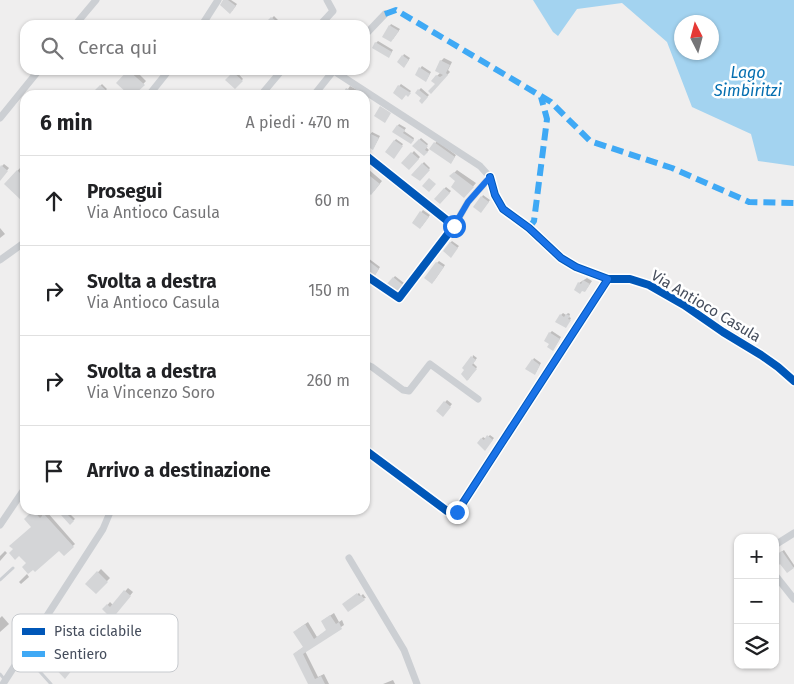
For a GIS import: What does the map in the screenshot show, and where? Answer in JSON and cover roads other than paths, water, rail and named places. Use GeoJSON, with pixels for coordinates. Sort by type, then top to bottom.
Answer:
{"type":"FeatureCollection","features":[{"type":"Feature","properties":{"kind":"street"},"geometry":{"type":"LineString","coordinates":[[79,20],[96,0]]}},
{"type":"Feature","properties":{"kind":"street"},"geometry":{"type":"LineString","coordinates":[[205,20],[218,0]]}},
{"type":"Feature","properties":{"kind":"street"},"geometry":{"type":"LineString","coordinates":[[324,20],[333,10],[327,0]]}},
{"type":"Feature","properties":{"kind":"street"},"geometry":{"type":"LineString","coordinates":[[370,30],[385,14]]}},
{"type":"Feature","properties":{"kind":"street"},"geometry":{"type":"LineString","coordinates":[[23,90],[35,75]]}},
{"type":"Feature","properties":{"kind":"street"},"geometry":{"type":"LineString","coordinates":[[154,90],[165,75]]}},
{"type":"Feature","properties":{"kind":"street"},"geometry":{"type":"LineString","coordinates":[[265,90],[278,75]]}},
{"type":"Feature","properties":{"kind":"street"},"geometry":{"type":"LineString","coordinates":[[318,90],[330,75]]}},
{"type":"Feature","properties":{"kind":"street","name":"Via Antioco Casula"},"geometry":{"type":"LineString","coordinates":[[342,75],[364,90]]}},
{"type":"Feature","properties":{"kind":"street"},"geometry":{"type":"LineString","coordinates":[[0,118],[20,93]]}},
{"type":"Feature","properties":{"kind":"street","name":"Via Antioco Casula"},"geometry":{"type":"LineString","coordinates":[[370,94],[480,166],[490,177],[495,195],[503,209],[529,228],[561,258],[576,267],[608,279],[630,279],[649,285],[684,305],[761,355],[794,381]]}},
{"type":"Feature","properties":{"kind":"street"},"geometry":{"type":"LineString","coordinates":[[370,159],[454,226]]}},
{"type":"Feature","properties":{"kind":"street"},"geometry":{"type":"LineString","coordinates":[[370,278],[399,298],[454,226],[468,202],[490,177]]}},
{"type":"Feature","properties":{"kind":"street"},"geometry":{"type":"LineString","coordinates":[[0,260],[20,246]]}},
{"type":"Feature","properties":{"kind":"street"},"geometry":{"type":"LineString","coordinates":[[370,454],[447,511],[457,512],[608,279]]}},
{"type":"Feature","properties":{"kind":"street"},"geometry":{"type":"LineString","coordinates":[[370,366],[403,390],[409,391],[430,364],[478,399]]}},
{"type":"Feature","properties":{"kind":"street"},"geometry":{"type":"LineString","coordinates":[[0,525],[20,495]]}},
{"type":"Feature","properties":{"kind":"street"},"geometry":{"type":"LineString","coordinates":[[48,614],[103,529],[109,515]]}},
{"type":"Feature","properties":{"kind":"street"},"geometry":{"type":"LineString","coordinates":[[779,542],[794,533]]}},
{"type":"Feature","properties":{"kind":"street"},"geometry":{"type":"LineString","coordinates":[[349,558],[404,650],[417,684]]}},
{"type":"Feature","properties":{"kind":"street"},"geometry":{"type":"LineString","coordinates":[[779,579],[794,599]]}},
{"type":"Feature","properties":{"kind":"street"},"geometry":{"type":"LineString","coordinates":[[5,682],[12,671]]}},
{"type":"Feature","properties":{"kind":"lane"},"geometry":{"type":"LineString","coordinates":[[0,580],[14,568]]}},
{"type":"Feature","properties":{"kind":"lane"},"geometry":{"type":"LineString","coordinates":[[40,672],[51,684]]}},
{"type":"Feature","properties":{"kind":"lane"},"geometry":{"type":"LineString","coordinates":[[0,674],[5,682]]}},
{"type":"Feature","properties":{"kind":"water","name":"Lago Simbiritzi"},"geometry":{"type":"Polygon","coordinates":[[[533,0],[794,0],[794,166],[758,161],[751,134],[692,107],[667,42],[622,3],[577,9],[558,36],[553,32],[533,0]]]}}]}
